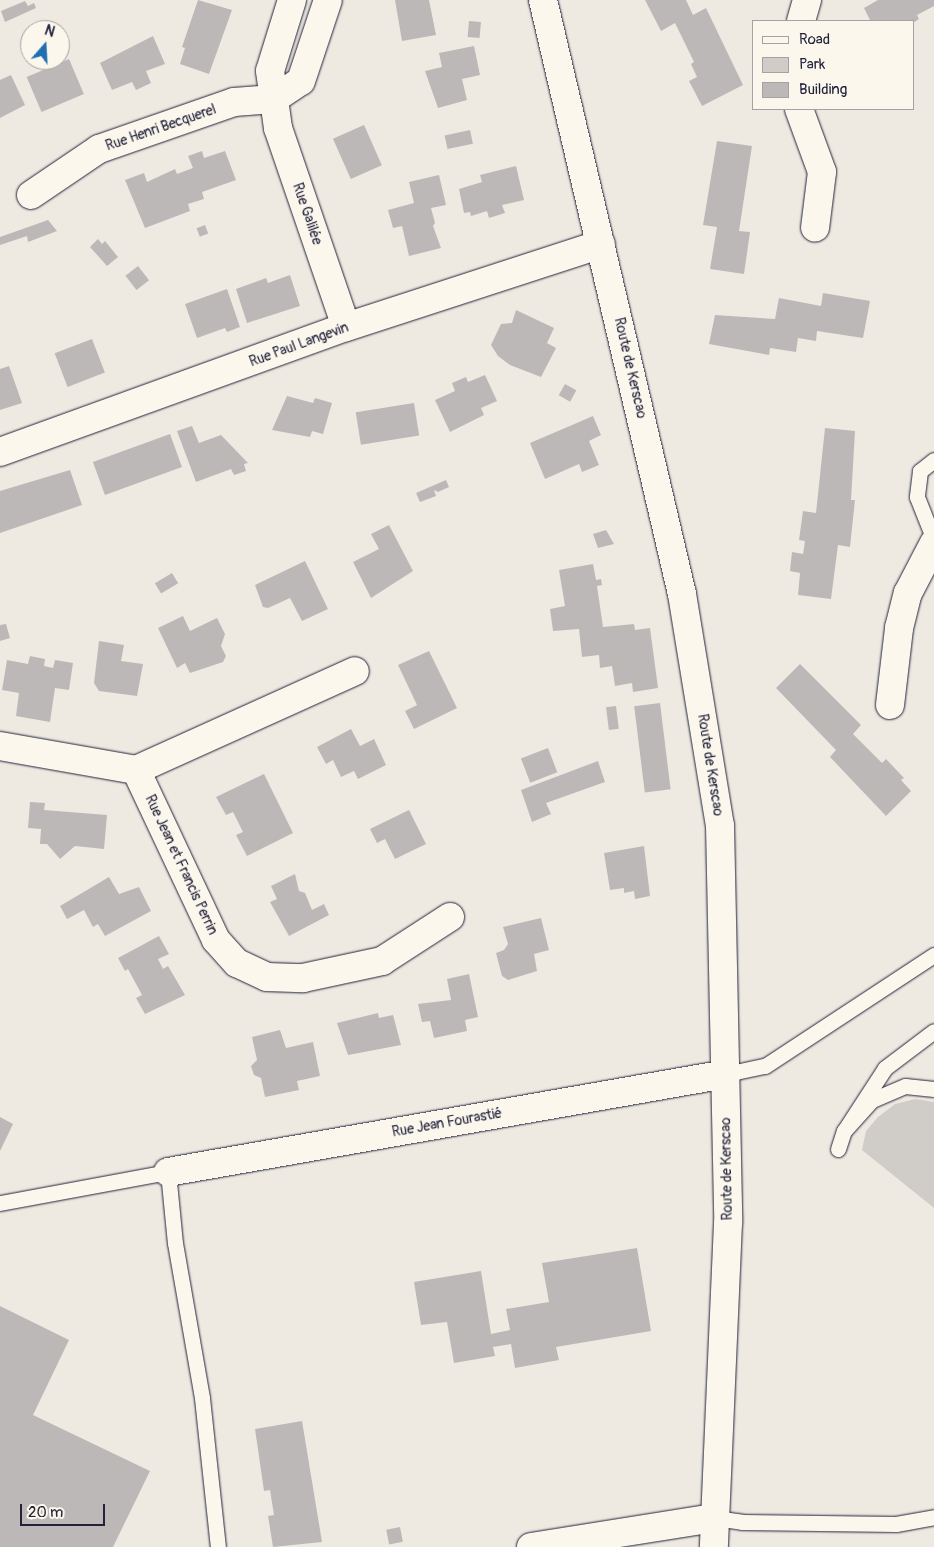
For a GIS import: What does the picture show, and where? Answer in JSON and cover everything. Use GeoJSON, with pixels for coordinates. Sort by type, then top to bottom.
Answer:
{"type":"FeatureCollection","features":[{"type":"Feature","properties":{"kind":"street","name":"Rue Galilée"},"geometry":{"type":"LineString","coordinates":[[292,0],[270,71],[278,128],[346,328]]}},
{"type":"Feature","properties":{"kind":"street"},"geometry":{"type":"LineString","coordinates":[[274,99],[301,81],[328,0]]}},
{"type":"Feature","properties":{"kind":"street","name":"Route de Kerscao"},"geometry":{"type":"LineString","coordinates":[[543,0],[682,594],[720,825],[728,1223],[714,1547]]}},
{"type":"Feature","properties":{"kind":"street"},"geometry":{"type":"LineString","coordinates":[[801,20],[807,0]]}},
{"type":"Feature","properties":{"kind":"street","name":"Rue Henri Becquerel"},"geometry":{"type":"LineString","coordinates":[[31,194],[99,149],[234,102],[274,99]]}},
{"type":"Feature","properties":{"kind":"street"},"geometry":{"type":"LineString","coordinates":[[800,110],[822,172],[815,228]]}},
{"type":"Feature","properties":{"kind":"street","name":"Rue Paul Langevin"},"geometry":{"type":"LineString","coordinates":[[0,452],[346,328],[600,244]]}},
{"type":"Feature","properties":{"kind":"street"},"geometry":{"type":"LineString","coordinates":[[890,705],[899,628],[908,593],[934,541]]}},
{"type":"Feature","properties":{"kind":"street"},"geometry":{"type":"LineString","coordinates":[[0,746],[136,770],[355,671]]}},
{"type":"Feature","properties":{"kind":"street","name":"Rue Jean et Francis Perrin"},"geometry":{"type":"LineString","coordinates":[[136,770],[216,940],[237,963],[267,978],[303,978],[382,960],[450,917]]}},
{"type":"Feature","properties":{"kind":"street","name":"Rue Jean Fourastié"},"geometry":{"type":"LineString","coordinates":[[168,1172],[726,1074]]}},
{"type":"Feature","properties":{"kind":"street"},"geometry":{"type":"LineString","coordinates":[[531,1547],[715,1518]]}},
{"type":"Feature","properties":{"kind":"lane"},"geometry":{"type":"LineString","coordinates":[[934,460],[920,471],[917,497],[934,541]]}},
{"type":"Feature","properties":{"kind":"lane"},"geometry":{"type":"LineString","coordinates":[[726,1074],[765,1066],[934,955]]}},
{"type":"Feature","properties":{"kind":"lane"},"geometry":{"type":"LineString","coordinates":[[838,1148],[844,1131],[885,1068],[934,1032]]}},
{"type":"Feature","properties":{"kind":"lane"},"geometry":{"type":"LineString","coordinates":[[844,1131],[872,1100],[905,1086],[934,1089]]}},
{"type":"Feature","properties":{"kind":"lane"},"geometry":{"type":"LineString","coordinates":[[0,1203],[168,1172],[175,1244],[202,1398],[218,1547]]}},
{"type":"Feature","properties":{"kind":"lane"},"geometry":{"type":"LineString","coordinates":[[715,1518],[742,1522],[896,1524],[934,1517]]}},
{"type":"Feature","properties":{"kind":"green space"},"geometry":{"type":"Polygon","coordinates":[[[915,1099],[934,1102],[934,1208],[862,1150],[866,1131],[878,1117],[895,1104],[915,1099]]]}},
{"type":"Feature","properties":{"kind":"building"},"geometry":{"type":"Polygon","coordinates":[[[198,0],[232,10],[209,74],[180,64],[185,48],[182,47],[198,0]]]}},
{"type":"Feature","properties":{"kind":"building"},"geometry":{"type":"Polygon","coordinates":[[[395,0],[429,0],[436,35],[402,41],[395,0]]]}},
{"type":"Feature","properties":{"kind":"building"},"geometry":{"type":"Polygon","coordinates":[[[645,0],[686,0],[693,15],[706,8],[743,85],[702,106],[689,81],[697,77],[691,64],[694,62],[675,23],[661,31],[645,0]]]}},
{"type":"Feature","properties":{"kind":"building"},"geometry":{"type":"Polygon","coordinates":[[[878,0],[934,0],[934,6],[917,15],[919,19],[914,22],[914,20],[870,20],[864,8],[878,0]]]}},
{"type":"Feature","properties":{"kind":"building"},"geometry":{"type":"Polygon","coordinates":[[[25,1],[28,6],[34,3],[36,8],[5,22],[1,11],[25,1]]]}},
{"type":"Feature","properties":{"kind":"building"},"geometry":{"type":"Polygon","coordinates":[[[469,21],[481,22],[480,38],[468,37],[469,21]]]}},
{"type":"Feature","properties":{"kind":"building"},"geometry":{"type":"Polygon","coordinates":[[[153,36],[165,64],[146,71],[151,83],[136,90],[132,82],[112,90],[100,63],[153,36]]]}},
{"type":"Feature","properties":{"kind":"building"},"geometry":{"type":"Polygon","coordinates":[[[474,46],[480,75],[462,79],[467,100],[438,108],[425,71],[442,67],[439,53],[474,46]]]}},
{"type":"Feature","properties":{"kind":"building"},"geometry":{"type":"Polygon","coordinates":[[[70,61],[84,94],[42,112],[27,77],[43,70],[70,70],[70,61]]]}},
{"type":"Feature","properties":{"kind":"building"},"geometry":{"type":"Polygon","coordinates":[[[11,75],[25,105],[0,118],[0,80],[11,75]]]}},
{"type":"Feature","properties":{"kind":"building"},"geometry":{"type":"Polygon","coordinates":[[[364,125],[382,165],[351,179],[333,139],[364,125]]]}},
{"type":"Feature","properties":{"kind":"building"},"geometry":{"type":"Polygon","coordinates":[[[470,130],[473,144],[447,149],[445,135],[470,130]]]}},
{"type":"Feature","properties":{"kind":"building"},"geometry":{"type":"Polygon","coordinates":[[[717,141],[752,146],[739,231],[750,232],[744,274],[710,269],[717,227],[703,225],[717,141]]]}},
{"type":"Feature","properties":{"kind":"building"},"geometry":{"type":"Polygon","coordinates":[[[202,151],[204,158],[225,151],[236,180],[202,192],[204,199],[188,204],[190,211],[145,228],[125,180],[144,173],[147,182],[175,169],[177,174],[193,168],[188,156],[202,151]]]}},
{"type":"Feature","properties":{"kind":"building"},"geometry":{"type":"Polygon","coordinates":[[[516,166],[524,200],[502,205],[505,213],[489,218],[487,211],[471,216],[470,212],[464,213],[459,189],[482,182],[480,175],[516,166]]]}},
{"type":"Feature","properties":{"kind":"building"},"geometry":{"type":"Polygon","coordinates":[[[439,175],[446,205],[431,208],[435,223],[433,226],[441,248],[409,256],[402,226],[393,228],[388,210],[414,203],[409,182],[439,175]]]}},
{"type":"Feature","properties":{"kind":"building"},"geometry":{"type":"Polygon","coordinates":[[[48,220],[57,231],[28,242],[27,236],[0,245],[0,237],[48,220]]]}},
{"type":"Feature","properties":{"kind":"building"},"geometry":{"type":"Polygon","coordinates":[[[205,225],[208,233],[200,237],[197,228],[205,225]]]}},
{"type":"Feature","properties":{"kind":"building"},"geometry":{"type":"Polygon","coordinates":[[[98,239],[102,244],[105,241],[118,257],[107,266],[90,247],[98,239]]]}},
{"type":"Feature","properties":{"kind":"building"},"geometry":{"type":"Polygon","coordinates":[[[138,266],[149,280],[136,290],[125,276],[138,266]]]}},
{"type":"Feature","properties":{"kind":"building"},"geometry":{"type":"Polygon","coordinates":[[[290,275],[300,306],[247,323],[236,289],[266,278],[268,283],[290,275]]]}},
{"type":"Feature","properties":{"kind":"building"},"geometry":{"type":"Polygon","coordinates":[[[227,289],[240,327],[227,332],[225,328],[197,338],[185,304],[227,289]]]}},
{"type":"Feature","properties":{"kind":"building"},"geometry":{"type":"Polygon","coordinates":[[[823,293],[870,301],[863,338],[817,331],[816,341],[798,338],[796,352],[770,348],[769,355],[709,344],[715,315],[775,319],[779,298],[821,306],[823,293]]]}},
{"type":"Feature","properties":{"kind":"building"},"geometry":{"type":"Polygon","coordinates":[[[516,310],[554,328],[547,343],[556,348],[541,377],[510,365],[498,356],[491,345],[501,324],[512,323],[516,310]]]}},
{"type":"Feature","properties":{"kind":"building"},"geometry":{"type":"Polygon","coordinates":[[[92,339],[105,373],[68,387],[55,353],[92,339]]]}},
{"type":"Feature","properties":{"kind":"building"},"geometry":{"type":"Polygon","coordinates":[[[9,366],[22,403],[0,410],[0,369],[9,366]]]}},
{"type":"Feature","properties":{"kind":"building"},"geometry":{"type":"Polygon","coordinates":[[[485,375],[497,401],[481,408],[484,415],[450,432],[435,400],[455,391],[452,383],[466,377],[468,382],[485,375]]]}},
{"type":"Feature","properties":{"kind":"building"},"geometry":{"type":"Polygon","coordinates":[[[565,384],[576,390],[570,402],[559,395],[565,384]]]}},
{"type":"Feature","properties":{"kind":"building"},"geometry":{"type":"Polygon","coordinates":[[[287,396],[313,403],[315,398],[332,403],[323,434],[312,431],[310,437],[272,430],[287,396]]]}},
{"type":"Feature","properties":{"kind":"building"},"geometry":{"type":"Polygon","coordinates":[[[414,403],[419,436],[361,445],[356,412],[414,403]]]}},
{"type":"Feature","properties":{"kind":"building"},"geometry":{"type":"Polygon","coordinates":[[[593,416],[601,435],[589,441],[599,465],[582,472],[579,464],[545,479],[530,443],[593,416]]]}},
{"type":"Feature","properties":{"kind":"building"},"geometry":{"type":"Polygon","coordinates":[[[192,426],[199,443],[221,435],[248,463],[244,464],[246,471],[234,475],[231,469],[196,482],[177,431],[192,426]]]}},
{"type":"Feature","properties":{"kind":"building"},"geometry":{"type":"Polygon","coordinates":[[[825,428],[855,431],[851,500],[855,500],[850,547],[838,545],[831,599],[798,595],[800,573],[790,571],[792,552],[803,554],[805,541],[799,540],[803,511],[816,513],[825,428]]]}},
{"type":"Feature","properties":{"kind":"building"},"geometry":{"type":"Polygon","coordinates":[[[170,434],[182,467],[105,495],[93,462],[170,434]]]}},
{"type":"Feature","properties":{"kind":"building"},"geometry":{"type":"Polygon","coordinates":[[[70,470],[82,505],[0,533],[0,491],[70,470]]]}},
{"type":"Feature","properties":{"kind":"building"},"geometry":{"type":"Polygon","coordinates":[[[446,480],[449,487],[438,492],[434,490],[436,496],[420,502],[416,493],[446,480]]]}},
{"type":"Feature","properties":{"kind":"building"},"geometry":{"type":"Polygon","coordinates":[[[389,525],[413,571],[371,598],[353,562],[379,549],[371,534],[389,525]]]}},
{"type":"Feature","properties":{"kind":"building"},"geometry":{"type":"Polygon","coordinates":[[[606,530],[614,544],[598,548],[593,534],[606,530]]]}},
{"type":"Feature","properties":{"kind":"building"},"geometry":{"type":"Polygon","coordinates":[[[305,561],[328,609],[302,621],[290,598],[268,608],[263,607],[255,585],[305,561]]]}},
{"type":"Feature","properties":{"kind":"building"},"geometry":{"type":"Polygon","coordinates":[[[593,564],[596,580],[601,579],[602,585],[597,586],[603,627],[634,624],[635,630],[650,628],[658,688],[633,692],[632,683],[615,686],[612,666],[600,668],[599,655],[582,657],[579,629],[553,631],[550,609],[565,606],[559,570],[593,564]]]}},
{"type":"Feature","properties":{"kind":"building"},"geometry":{"type":"Polygon","coordinates":[[[172,573],[178,583],[161,594],[155,583],[172,573]]]}},
{"type":"Feature","properties":{"kind":"building"},"geometry":{"type":"Polygon","coordinates":[[[183,616],[190,631],[217,618],[225,634],[221,646],[226,656],[223,662],[190,673],[185,663],[177,668],[158,628],[183,616]]]}},
{"type":"Feature","properties":{"kind":"building"},"geometry":{"type":"Polygon","coordinates":[[[6,624],[10,638],[0,641],[0,625],[6,624]]]}},
{"type":"Feature","properties":{"kind":"building"},"geometry":{"type":"Polygon","coordinates":[[[99,641],[124,645],[121,661],[143,664],[137,696],[99,691],[94,683],[99,641]]]}},
{"type":"Feature","properties":{"kind":"building"},"geometry":{"type":"Polygon","coordinates":[[[429,651],[457,708],[414,729],[405,711],[417,705],[398,665],[429,651]]]}},
{"type":"Feature","properties":{"kind":"building"},"geometry":{"type":"Polygon","coordinates":[[[30,656],[45,659],[44,666],[53,668],[55,660],[73,663],[69,690],[55,688],[50,722],[16,716],[19,693],[2,690],[7,660],[28,664],[30,656]]]}},
{"type":"Feature","properties":{"kind":"building"},"geometry":{"type":"Polygon","coordinates":[[[800,664],[861,725],[853,734],[882,763],[886,759],[904,778],[901,780],[911,791],[886,816],[830,757],[836,750],[776,688],[800,664]]]}},
{"type":"Feature","properties":{"kind":"building"},"geometry":{"type":"Polygon","coordinates":[[[660,703],[671,789],[645,793],[634,706],[660,703]]]}},
{"type":"Feature","properties":{"kind":"building"},"geometry":{"type":"Polygon","coordinates":[[[616,706],[619,729],[609,730],[606,707],[616,706]]]}},
{"type":"Feature","properties":{"kind":"building"},"geometry":{"type":"Polygon","coordinates":[[[351,729],[360,746],[374,739],[386,765],[358,779],[354,771],[341,777],[333,760],[326,764],[317,747],[351,729]]]}},
{"type":"Feature","properties":{"kind":"building"},"geometry":{"type":"Polygon","coordinates":[[[548,748],[557,772],[530,783],[521,758],[548,748]]]}},
{"type":"Feature","properties":{"kind":"building"},"geometry":{"type":"Polygon","coordinates":[[[598,761],[605,782],[546,803],[551,814],[532,822],[521,790],[598,761]]]}},
{"type":"Feature","properties":{"kind":"building"},"geometry":{"type":"Polygon","coordinates":[[[264,774],[293,833],[247,856],[236,835],[243,832],[233,812],[226,815],[216,797],[264,774]]]}},
{"type":"Feature","properties":{"kind":"building"},"geometry":{"type":"Polygon","coordinates":[[[30,802],[45,803],[44,810],[107,815],[104,849],[75,846],[60,859],[47,844],[40,844],[41,829],[28,828],[30,802]]]}},
{"type":"Feature","properties":{"kind":"building"},"geometry":{"type":"Polygon","coordinates":[[[409,810],[426,844],[395,859],[385,839],[377,843],[370,829],[409,810]]]}},
{"type":"Feature","properties":{"kind":"building"},"geometry":{"type":"Polygon","coordinates":[[[644,846],[650,896],[635,899],[634,891],[624,893],[624,888],[610,890],[604,853],[644,846]]]}},
{"type":"Feature","properties":{"kind":"building"},"geometry":{"type":"Polygon","coordinates":[[[295,874],[299,891],[305,893],[312,910],[324,904],[329,915],[289,936],[270,902],[277,899],[271,886],[295,874]]]}},
{"type":"Feature","properties":{"kind":"building"},"geometry":{"type":"Polygon","coordinates":[[[109,877],[119,894],[139,887],[151,911],[105,936],[98,924],[93,927],[84,910],[67,919],[60,906],[109,877]]]}},
{"type":"Feature","properties":{"kind":"building"},"geometry":{"type":"Polygon","coordinates":[[[541,918],[549,950],[534,954],[537,971],[508,980],[502,976],[496,953],[504,950],[508,944],[503,927],[541,918]]]}},
{"type":"Feature","properties":{"kind":"building"},"geometry":{"type":"Polygon","coordinates":[[[159,936],[169,954],[158,959],[163,969],[168,966],[185,995],[145,1014],[136,998],[142,995],[128,969],[125,971],[118,958],[159,936]]]}},
{"type":"Feature","properties":{"kind":"building"},"geometry":{"type":"Polygon","coordinates":[[[469,974],[478,1017],[465,1020],[467,1031],[434,1038],[430,1021],[422,1022],[418,1004],[451,1000],[447,979],[469,974]]]}},
{"type":"Feature","properties":{"kind":"building"},"geometry":{"type":"Polygon","coordinates":[[[378,1013],[379,1018],[393,1015],[401,1045],[348,1055],[337,1023],[378,1013]]]}},
{"type":"Feature","properties":{"kind":"building"},"geometry":{"type":"Polygon","coordinates":[[[280,1030],[286,1048],[313,1042],[320,1076],[297,1081],[299,1090],[265,1097],[261,1078],[254,1075],[251,1066],[257,1060],[252,1037],[280,1030]]]}},
{"type":"Feature","properties":{"kind":"building"},"geometry":{"type":"Polygon","coordinates":[[[0,1117],[13,1124],[0,1151],[0,1117]]]}},
{"type":"Feature","properties":{"kind":"building"},"geometry":{"type":"Polygon","coordinates":[[[637,1248],[651,1331],[556,1347],[559,1360],[515,1368],[511,1344],[493,1347],[495,1356],[454,1363],[447,1322],[421,1325],[414,1282],[481,1271],[491,1334],[510,1330],[506,1309],[549,1302],[542,1263],[637,1248]]]}},
{"type":"Feature","properties":{"kind":"building"},"geometry":{"type":"Polygon","coordinates":[[[0,1306],[69,1340],[33,1415],[150,1471],[113,1547],[0,1547],[0,1306]]]}},
{"type":"Feature","properties":{"kind":"building"},"geometry":{"type":"Polygon","coordinates":[[[302,1421],[322,1542],[273,1547],[268,1516],[274,1515],[270,1490],[264,1491],[255,1429],[302,1421]]]}},
{"type":"Feature","properties":{"kind":"building"},"geometry":{"type":"Polygon","coordinates":[[[400,1527],[403,1542],[389,1544],[386,1530],[400,1527]]]}}]}
